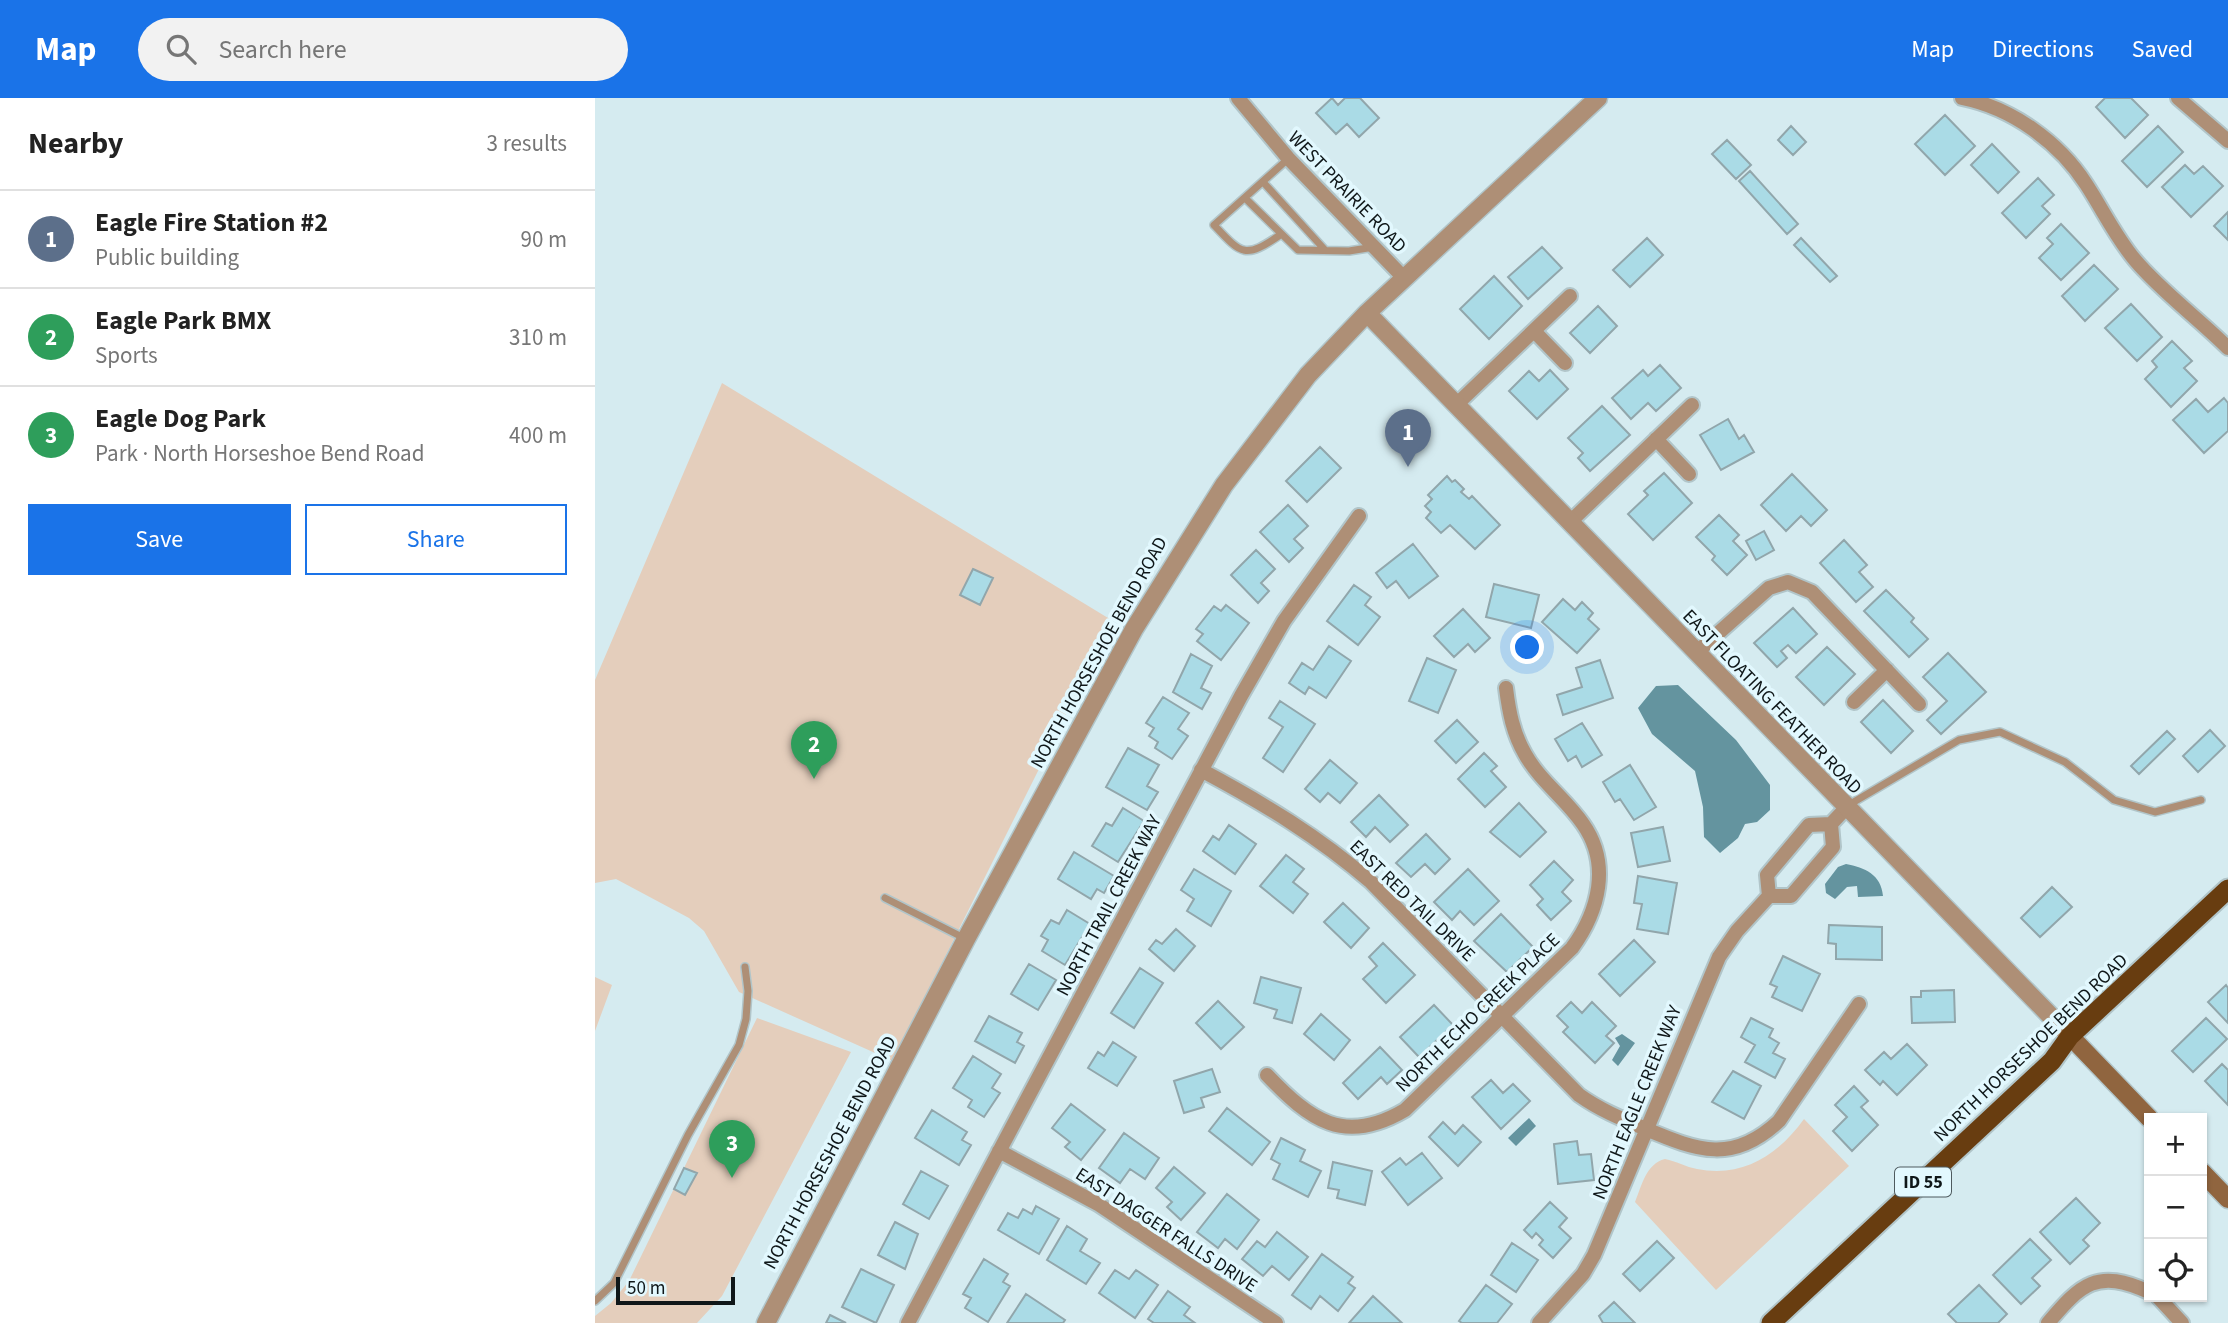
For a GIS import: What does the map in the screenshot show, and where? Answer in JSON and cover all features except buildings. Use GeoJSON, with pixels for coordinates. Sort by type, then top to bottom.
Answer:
{"type":"FeatureCollection","features":[{"type":"Feature","properties":{"kind":"highway","name":"NORTH HORSESHOE BEND ROAD"},"geometry":{"type":"LineString","coordinates":[[1771,1323],[2052,1061],[2070,1036],[2228,889]]}},
{"type":"Feature","properties":{"kind":"main road","name":"EAST FLOATING FEATHER ROAD"},"geometry":{"type":"LineString","coordinates":[[2070,1036],[2144,1113]]}},
{"type":"Feature","properties":{"kind":"main road"},"geometry":{"type":"LineString","coordinates":[[2206,1176],[2228,1199]]}},
{"type":"Feature","properties":{"kind":"street","name":"WEST PRAIRIE ROAD"},"geometry":{"type":"LineString","coordinates":[[1238,98],[1288,158],[1405,278]]}},
{"type":"Feature","properties":{"kind":"street","name":"NORTH HORSESHOE BEND ROAD"},"geometry":{"type":"LineString","coordinates":[[766,1323],[966,939],[1134,629],[1185,543],[1278,411],[1367,313],[1598,98]]}},
{"type":"Feature","properties":{"kind":"street"},"geometry":{"type":"LineString","coordinates":[[1962,98],[1982,102],[2026,124],[2062,152],[2086,184],[2113,232],[2138,263],[2228,348]]}},
{"type":"Feature","properties":{"kind":"street"},"geometry":{"type":"LineString","coordinates":[[2179,98],[2228,141]]}},
{"type":"Feature","properties":{"kind":"street"},"geometry":{"type":"LineString","coordinates":[[1456,405],[1570,296]]}},
{"type":"Feature","properties":{"kind":"street","name":"EAST FLOATING FEATHER ROAD"},"geometry":{"type":"LineString","coordinates":[[1367,313],[2070,1036]]}},
{"type":"Feature","properties":{"kind":"street"},"geometry":{"type":"LineString","coordinates":[[1534,331],[1565,363]]}},
{"type":"Feature","properties":{"kind":"street"},"geometry":{"type":"LineString","coordinates":[[1570,522],[1692,405]]}},
{"type":"Feature","properties":{"kind":"street"},"geometry":{"type":"LineString","coordinates":[[1656,439],[1689,474]]}},
{"type":"Feature","properties":{"kind":"street","name":"NORTH TRAIL CREEK WAY"},"geometry":{"type":"LineString","coordinates":[[913,1321],[999,1151],[1201,770],[1284,621],[1359,516]]}},
{"type":"Feature","properties":{"kind":"street"},"geometry":{"type":"LineString","coordinates":[[1696,652],[1769,588],[1789,582],[1812,592],[1919,704]]}},
{"type":"Feature","properties":{"kind":"street"},"geometry":{"type":"LineString","coordinates":[[1854,702],[1887,670]]}},
{"type":"Feature","properties":{"kind":"street","name":"NORTH ECHO CREEK PLACE"},"geometry":{"type":"LineString","coordinates":[[1267,1075],[1314,1118],[1336,1126],[1360,1128],[1384,1122],[1405,1110],[1578,940],[1594,910],[1599,886],[1599,864],[1594,844],[1584,824],[1525,755],[1511,721],[1506,688]]}},
{"type":"Feature","properties":{"kind":"street","name":"EAST RED TAIL DRIVE"},"geometry":{"type":"LineString","coordinates":[[1201,770],[1273,809],[1340,856],[1371,882],[1579,1094],[1599,1110],[1705,1150],[1745,1146],[1764,1135],[1779,1121],[1859,1004]]}},
{"type":"Feature","properties":{"kind":"street"},"geometry":{"type":"LineString","coordinates":[[1769,896],[1767,875],[1809,825],[1831,824],[1847,807]]}},
{"type":"Feature","properties":{"kind":"street","name":"NORTH EAGLE CREEK WAY"},"geometry":{"type":"LineString","coordinates":[[1539,1323],[1575,1283],[1594,1255],[1719,957],[1737,931],[1769,896],[1791,896],[1833,847],[1831,824]]}},
{"type":"Feature","properties":{"kind":"street","name":"EAST DAGGER FALLS DRIVE"},"geometry":{"type":"LineString","coordinates":[[999,1151],[1098,1204],[1276,1323]]}},
{"type":"Feature","properties":{"kind":"street"},"geometry":{"type":"LineString","coordinates":[[2048,1323],[2073,1293],[2089,1285],[2108,1281],[2128,1282],[2144,1290]]}},
{"type":"Feature","properties":{"kind":"street"},"geometry":{"type":"LineString","coordinates":[[2163,1302],[2182,1323]]}},
{"type":"Feature","properties":{"kind":"lane"},"geometry":{"type":"LineString","coordinates":[[1280,235],[1259,249],[1246,253],[1237,250],[1214,225],[1288,158]]}},
{"type":"Feature","properties":{"kind":"lane"},"geometry":{"type":"LineString","coordinates":[[1263,182],[1325,250]]}},
{"type":"Feature","properties":{"kind":"lane"},"geometry":{"type":"LineString","coordinates":[[1245,198],[1298,250],[1374,246]]}},
{"type":"Feature","properties":{"kind":"lane"},"geometry":{"type":"LineString","coordinates":[[1847,807],[1959,740],[2000,732],[2065,762],[2114,800],[2154,813],[2201,800]]}},
{"type":"Feature","properties":{"kind":"lane"},"geometry":{"type":"LineString","coordinates":[[885,898],[966,939]]}},
{"type":"Feature","properties":{"kind":"lane"},"geometry":{"type":"LineString","coordinates":[[595,1301],[614,1283],[688,1135],[739,1045],[748,1000],[745,967]]}},
{"type":"Feature","properties":{"kind":"shaded area"},"geometry":{"type":"Polygon","coordinates":[[[722,383],[1113,621],[893,1061],[739,992],[704,931],[689,918],[616,879],[595,883],[595,680],[722,383]]]}},
{"type":"Feature","properties":{"kind":"shaded area"},"geometry":{"type":"Polygon","coordinates":[[[595,977],[612,985],[595,1031],[595,977]]]}},
{"type":"Feature","properties":{"kind":"shaded area"},"geometry":{"type":"Polygon","coordinates":[[[757,1018],[851,1052],[722,1296],[697,1323],[595,1323],[595,1316],[611,1303],[629,1281],[757,1018]]]}},
{"type":"Feature","properties":{"kind":"shaded area"},"geometry":{"type":"Polygon","coordinates":[[[1804,1119],[1849,1166],[1716,1290],[1635,1202],[1645,1176],[1653,1165],[1665,1159],[1714,1171],[1744,1167],[1771,1153],[1804,1119]]]}},
{"type":"Feature","properties":{"kind":"water"},"geometry":{"type":"Polygon","coordinates":[[[1678,685],[1736,740],[1770,785],[1770,810],[1757,822],[1745,824],[1738,838],[1720,853],[1704,837],[1703,807],[1695,771],[1652,734],[1638,708],[1656,686],[1678,685]]]}},
{"type":"Feature","properties":{"kind":"water"},"geometry":{"type":"Polygon","coordinates":[[[1846,864],[1871,873],[1879,882],[1883,896],[1858,897],[1857,886],[1847,887],[1835,899],[1826,893],[1825,884],[1838,867],[1846,864]]]}},
{"type":"Feature","properties":{"kind":"water"},"geometry":{"type":"Polygon","coordinates":[[[1622,1034],[1635,1043],[1618,1066],[1612,1060],[1620,1046],[1615,1038],[1622,1034]]]}},
{"type":"Feature","properties":{"kind":"water"},"geometry":{"type":"Polygon","coordinates":[[[1529,1118],[1536,1126],[1516,1146],[1508,1138],[1529,1118]]]}},
{"type":"Feature","properties":{"kind":"place","name":"Eagle Fire Station #2"},"geometry":{"type":"Point","coordinates":[1408,467]}},
{"type":"Feature","properties":{"kind":"place","name":"Eagle Park BMX"},"geometry":{"type":"Point","coordinates":[814,779]}},
{"type":"Feature","properties":{"kind":"place","name":"Eagle Dog Park"},"geometry":{"type":"Point","coordinates":[732,1178]}}]}
